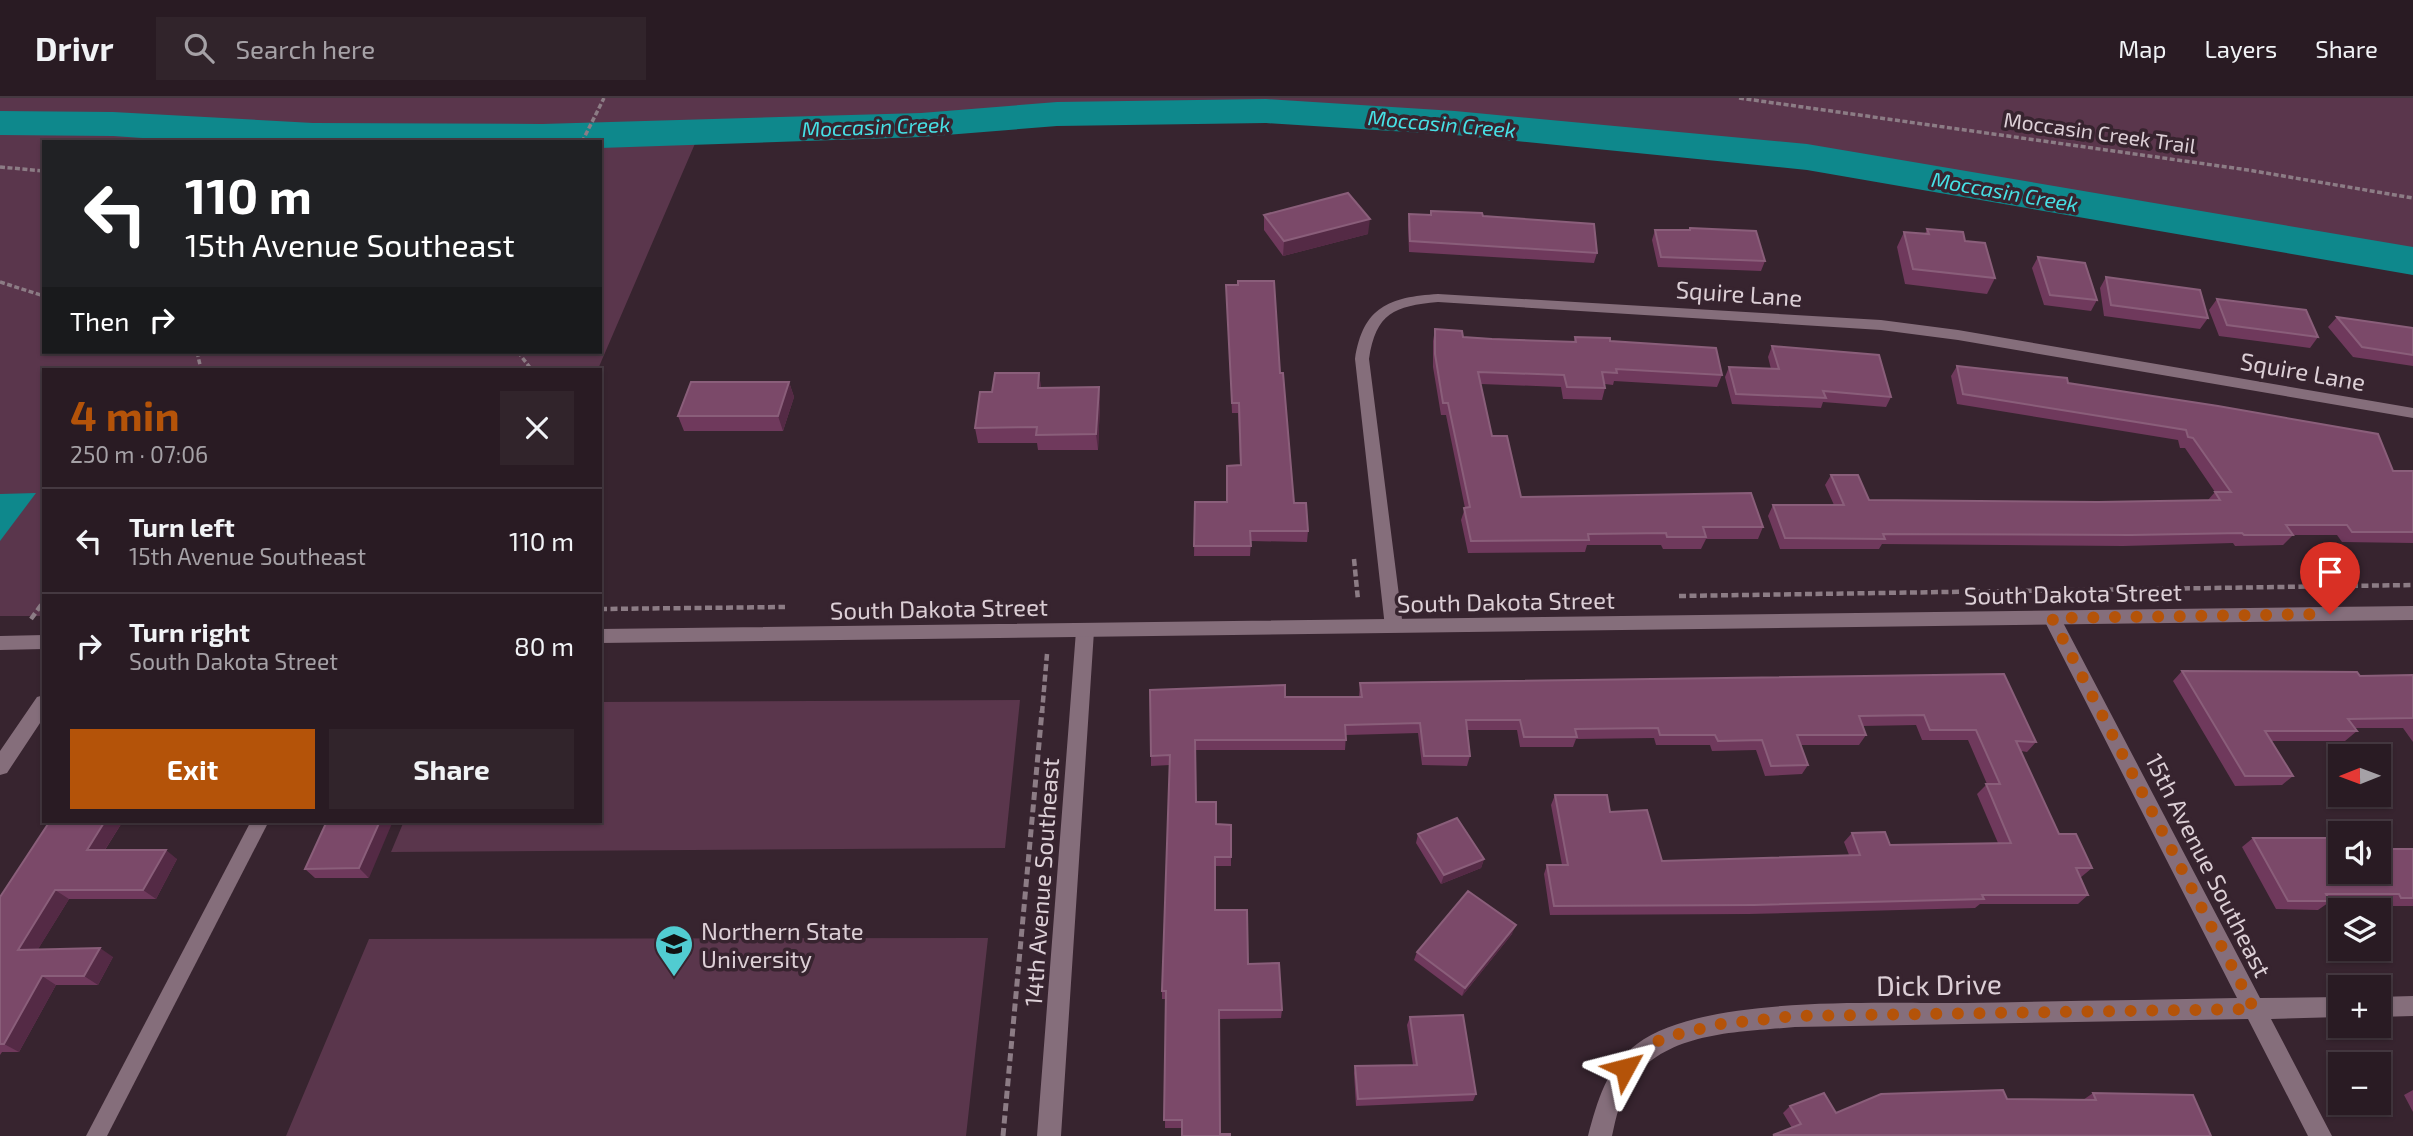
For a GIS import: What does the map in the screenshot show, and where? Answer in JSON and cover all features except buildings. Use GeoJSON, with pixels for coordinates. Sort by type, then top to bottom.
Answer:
{"type":"FeatureCollection","features":[{"type":"Feature","properties":{"kind":"street","name":"Squire Lane"},"geometry":{"type":"LineString","coordinates":[[1394,627],[1362,359],[1363,340],[1370,324],[1381,312],[1408,301],[1438,298],[1881,325],[1958,335],[2413,413]]}},
{"type":"Feature","properties":{"kind":"street","name":"South Dakota Street"},"geometry":{"type":"LineString","coordinates":[[602,636],[2413,613]]}},
{"type":"Feature","properties":{"kind":"street","name":"15th Avenue Southeast"},"geometry":{"type":"LineString","coordinates":[[2052,618],[2320,1136]]}},
{"type":"Feature","properties":{"kind":"street","name":"14th Avenue Southeast"},"geometry":{"type":"LineString","coordinates":[[1049,1136],[1085,631]]}},
{"type":"Feature","properties":{"kind":"street"},"geometry":{"type":"LineString","coordinates":[[0,643],[42,642]]}},
{"type":"Feature","properties":{"kind":"street"},"geometry":{"type":"LineString","coordinates":[[0,767],[42,705]]}},
{"type":"Feature","properties":{"kind":"street"},"geometry":{"type":"LineString","coordinates":[[2391,1007],[2413,1006]]}},
{"type":"Feature","properties":{"kind":"street","name":"Dick Drive"},"geometry":{"type":"LineString","coordinates":[[1600,1136],[1604,1107],[1625,1068],[1662,1038],[1721,1024],[1795,1016],[2328,1007]]}},
{"type":"Feature","properties":{"kind":"lane"},"geometry":{"type":"LineString","coordinates":[[96,1136],[259,823]]}},
{"type":"Feature","properties":{"kind":"path"},"geometry":{"type":"LineString","coordinates":[[583,140],[604,98]]}},
{"type":"Feature","properties":{"kind":"path","name":"Moccasin Creek Trail"},"geometry":{"type":"LineString","coordinates":[[1739,98],[2248,170],[2413,198]]}},
{"type":"Feature","properties":{"kind":"path"},"geometry":{"type":"LineString","coordinates":[[0,167],[42,171]]}},
{"type":"Feature","properties":{"kind":"path"},"geometry":{"type":"LineString","coordinates":[[0,282],[42,295]]}},
{"type":"Feature","properties":{"kind":"path"},"geometry":{"type":"LineString","coordinates":[[1354,559],[1358,600],[1390,600]]}},
{"type":"Feature","properties":{"kind":"path"},"geometry":{"type":"LineString","coordinates":[[1666,596],[2413,585]]}},
{"type":"Feature","properties":{"kind":"path"},"geometry":{"type":"LineString","coordinates":[[33,616],[42,604]]}},
{"type":"Feature","properties":{"kind":"path"},"geometry":{"type":"LineString","coordinates":[[1003,1136],[1048,632]]}},
{"type":"Feature","properties":{"kind":"shaded area"},"geometry":{"type":"Polygon","coordinates":[[[0,98],[2413,98],[2413,261],[1807,157],[1455,123],[1266,111],[1160,111],[1057,114],[921,125],[700,132],[598,368],[42,368],[42,616],[0,616],[0,98]]]}},
{"type":"Feature","properties":{"kind":"shaded area"},"geometry":{"type":"Polygon","coordinates":[[[1020,700],[1005,848],[391,852],[403,823],[602,823],[602,702],[1020,700]]]}},
{"type":"Feature","properties":{"kind":"shaded area"},"geometry":{"type":"Polygon","coordinates":[[[988,938],[966,1136],[286,1136],[369,939],[988,938]]]}},
{"type":"Feature","properties":{"kind":"water"},"geometry":{"type":"Polygon","coordinates":[[[36,493],[0,541],[0,494],[36,493]]]}},
{"type":"Feature","properties":{"kind":"waterway","name":"Moccasin Creek"},"geometry":{"type":"LineString","coordinates":[[0,123],[113,124],[313,136],[542,137],[921,125],[1057,114],[1266,111],[1455,123],[1807,157],[2413,261]]}},
{"type":"Feature","properties":{"kind":"place","name":"Northern State University"},"geometry":{"type":"Point","coordinates":[674,978]}},
{"type":"Feature","properties":{"kind":"route"},"geometry":{"type":"LineString","coordinates":[[1625,1068],[1662,1038],[1721,1024],[1795,1016],[2254,1009],[2052,618],[2330,614]]}}]}
